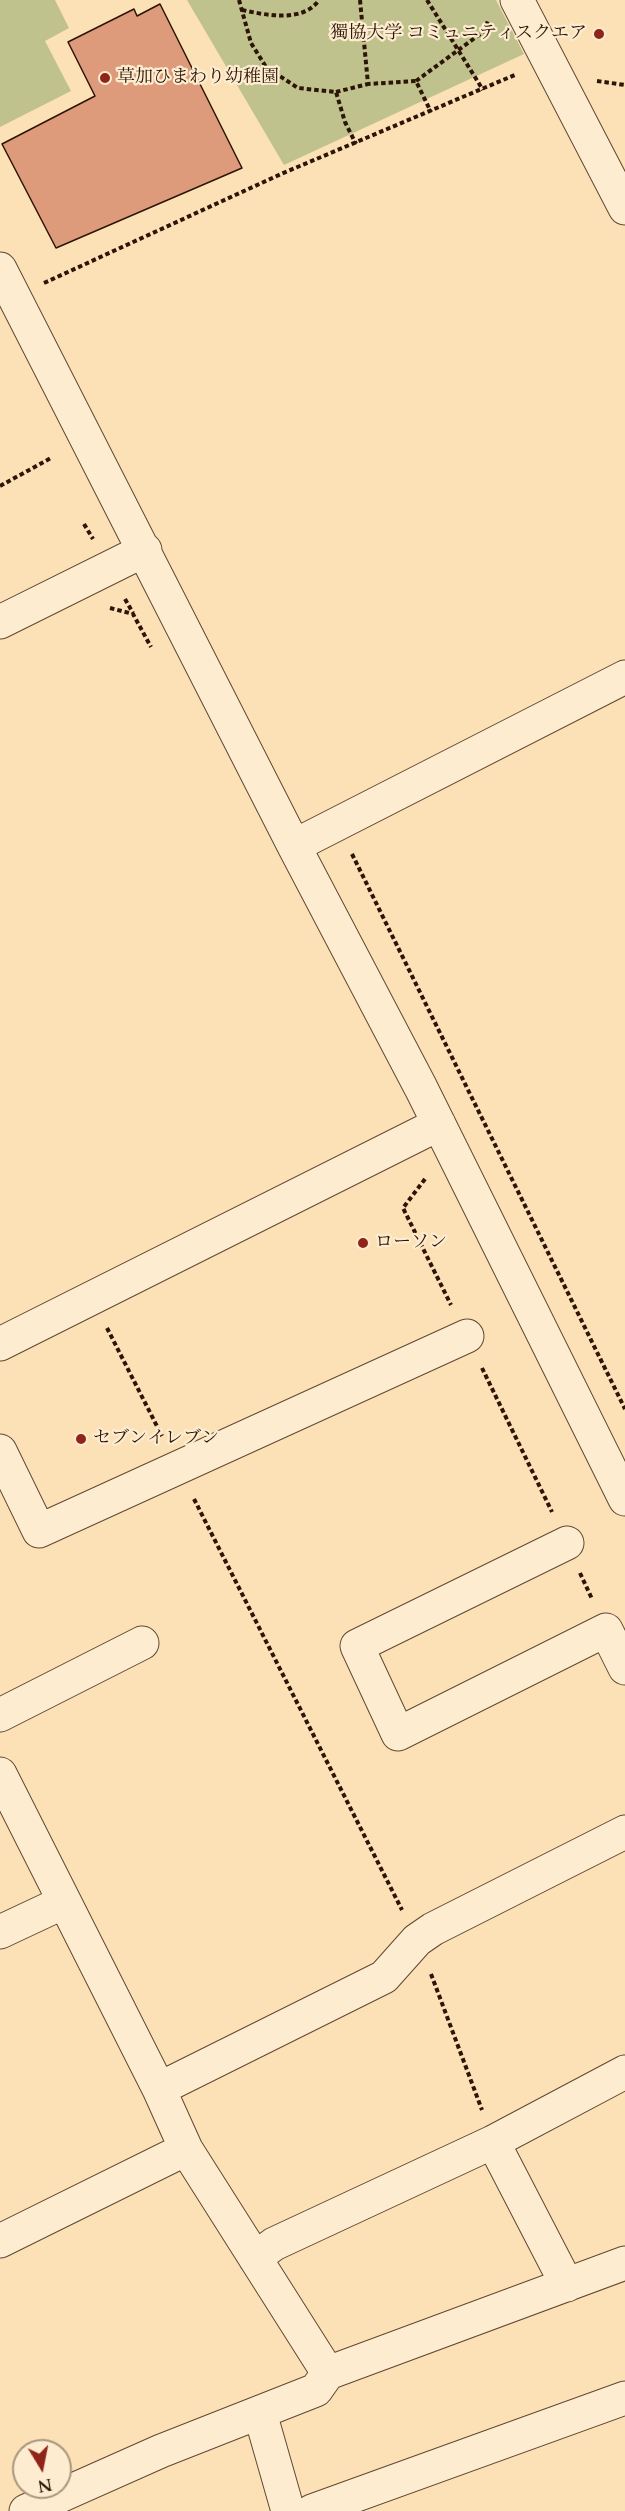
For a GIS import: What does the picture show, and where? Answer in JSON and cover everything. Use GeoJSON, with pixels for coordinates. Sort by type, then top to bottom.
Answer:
{"type":"FeatureCollection","features":[{"type":"Feature","properties":{"kind":"street"},"geometry":{"type":"LineString","coordinates":[[504,8],[625,208]]}},
{"type":"Feature","properties":{"kind":"street"},"geometry":{"type":"LineString","coordinates":[[0,269],[294,846],[439,1124],[625,1499]]}},
{"type":"Feature","properties":{"kind":"street"},"geometry":{"type":"LineString","coordinates":[[0,622],[145,550]]}},
{"type":"Feature","properties":{"kind":"street"},"geometry":{"type":"LineString","coordinates":[[294,846],[625,677]]}},
{"type":"Feature","properties":{"kind":"street"},"geometry":{"type":"LineString","coordinates":[[0,1344],[439,1124]]}},
{"type":"Feature","properties":{"kind":"street"},"geometry":{"type":"LineString","coordinates":[[0,1452],[39,1531],[467,1336]]}},
{"type":"Feature","properties":{"kind":"street"},"geometry":{"type":"LineString","coordinates":[[567,1544],[357,1646],[398,1734],[606,1630],[625,1668]]}},
{"type":"Feature","properties":{"kind":"street"},"geometry":{"type":"LineString","coordinates":[[0,1715],[142,1643]]}},
{"type":"Feature","properties":{"kind":"street"},"geometry":{"type":"LineString","coordinates":[[0,1774],[159,2089],[186,2148],[328,2373]]}},
{"type":"Feature","properties":{"kind":"street"},"geometry":{"type":"LineString","coordinates":[[159,2089],[384,1977],[417,1940],[625,1832]]}},
{"type":"Feature","properties":{"kind":"street"},"geometry":{"type":"LineString","coordinates":[[0,1932],[64,1902]]}},
{"type":"Feature","properties":{"kind":"street"},"geometry":{"type":"LineString","coordinates":[[255,2258],[274,2244],[493,2142],[625,2072]]}},
{"type":"Feature","properties":{"kind":"street"},"geometry":{"type":"LineString","coordinates":[[493,2142],[567,2285]]}},
{"type":"Feature","properties":{"kind":"street"},"geometry":{"type":"LineString","coordinates":[[0,2241],[186,2148]]}},
{"type":"Feature","properties":{"kind":"street"},"geometry":{"type":"LineString","coordinates":[[26,2511],[161,2451],[316,2390],[328,2373],[625,2263]]}},
{"type":"Feature","properties":{"kind":"street"},"geometry":{"type":"LineString","coordinates":[[312,2511],[625,2398]]}},
{"type":"Feature","properties":{"kind":"street"},"geometry":{"type":"LineString","coordinates":[[260,2413],[288,2511]]}},
{"type":"Feature","properties":{"kind":"path"},"geometry":{"type":"LineString","coordinates":[[239,0],[250,43],[266,67],[298,88],[336,92],[368,84],[416,81],[483,32],[504,8]]}},
{"type":"Feature","properties":{"kind":"path"},"geometry":{"type":"LineString","coordinates":[[242,10],[281,18],[315,6],[319,0]]}},
{"type":"Feature","properties":{"kind":"path"},"geometry":{"type":"LineString","coordinates":[[360,0],[368,84]]}},
{"type":"Feature","properties":{"kind":"path"},"geometry":{"type":"LineString","coordinates":[[427,0],[483,90]]}},
{"type":"Feature","properties":{"kind":"path"},"geometry":{"type":"LineString","coordinates":[[40,285],[281,174],[483,90],[523,71]]}},
{"type":"Feature","properties":{"kind":"path"},"geometry":{"type":"LineString","coordinates":[[416,81],[431,112]]}},
{"type":"Feature","properties":{"kind":"path"},"geometry":{"type":"LineString","coordinates":[[336,92],[345,122],[356,144]]}},
{"type":"Feature","properties":{"kind":"path"},"geometry":{"type":"LineString","coordinates":[[0,486],[51,458]]}},
{"type":"Feature","properties":{"kind":"path"},"geometry":{"type":"LineString","coordinates":[[103,606],[133,614],[155,656]]}},
{"type":"Feature","properties":{"kind":"path"},"geometry":{"type":"LineString","coordinates":[[349,848],[625,1409]]}},
{"type":"Feature","properties":{"kind":"path"},"geometry":{"type":"LineString","coordinates":[[406,1140],[425,1181],[402,1208],[467,1336],[606,1630]]}},
{"type":"Feature","properties":{"kind":"path"},"geometry":{"type":"LineString","coordinates":[[92,1298],[417,1940],[493,2142]]}},
{"type":"Feature","properties":{"kind":"green space"},"geometry":{"type":"Polygon","coordinates":[[[0,0],[55,0],[69,28],[45,41],[71,91],[0,127],[0,0]]]}},
{"type":"Feature","properties":{"kind":"green space"},"geometry":{"type":"Polygon","coordinates":[[[187,0],[496,0],[524,54],[284,165],[187,0]]]}},
{"type":"Feature","properties":{"kind":"building","name":"草加ひまわり幼稚園"},"geometry":{"type":"Polygon","coordinates":[[[160,4],[242,168],[56,248],[2,144],[95,96],[68,42],[134,9],[137,16],[160,4]]]}},
{"type":"Feature","properties":{"kind":"place","name":"獨協大学 コミュニティスクエア"},"geometry":{"type":"Point","coordinates":[599,34]}},
{"type":"Feature","properties":{"kind":"place","name":"草加ひまわり幼稚園"},"geometry":{"type":"Point","coordinates":[105,78]}},
{"type":"Feature","properties":{"kind":"place","name":"ローソン"},"geometry":{"type":"Point","coordinates":[363,1243]}},
{"type":"Feature","properties":{"kind":"place","name":"セブンイレブン"},"geometry":{"type":"Point","coordinates":[81,1439]}}]}
